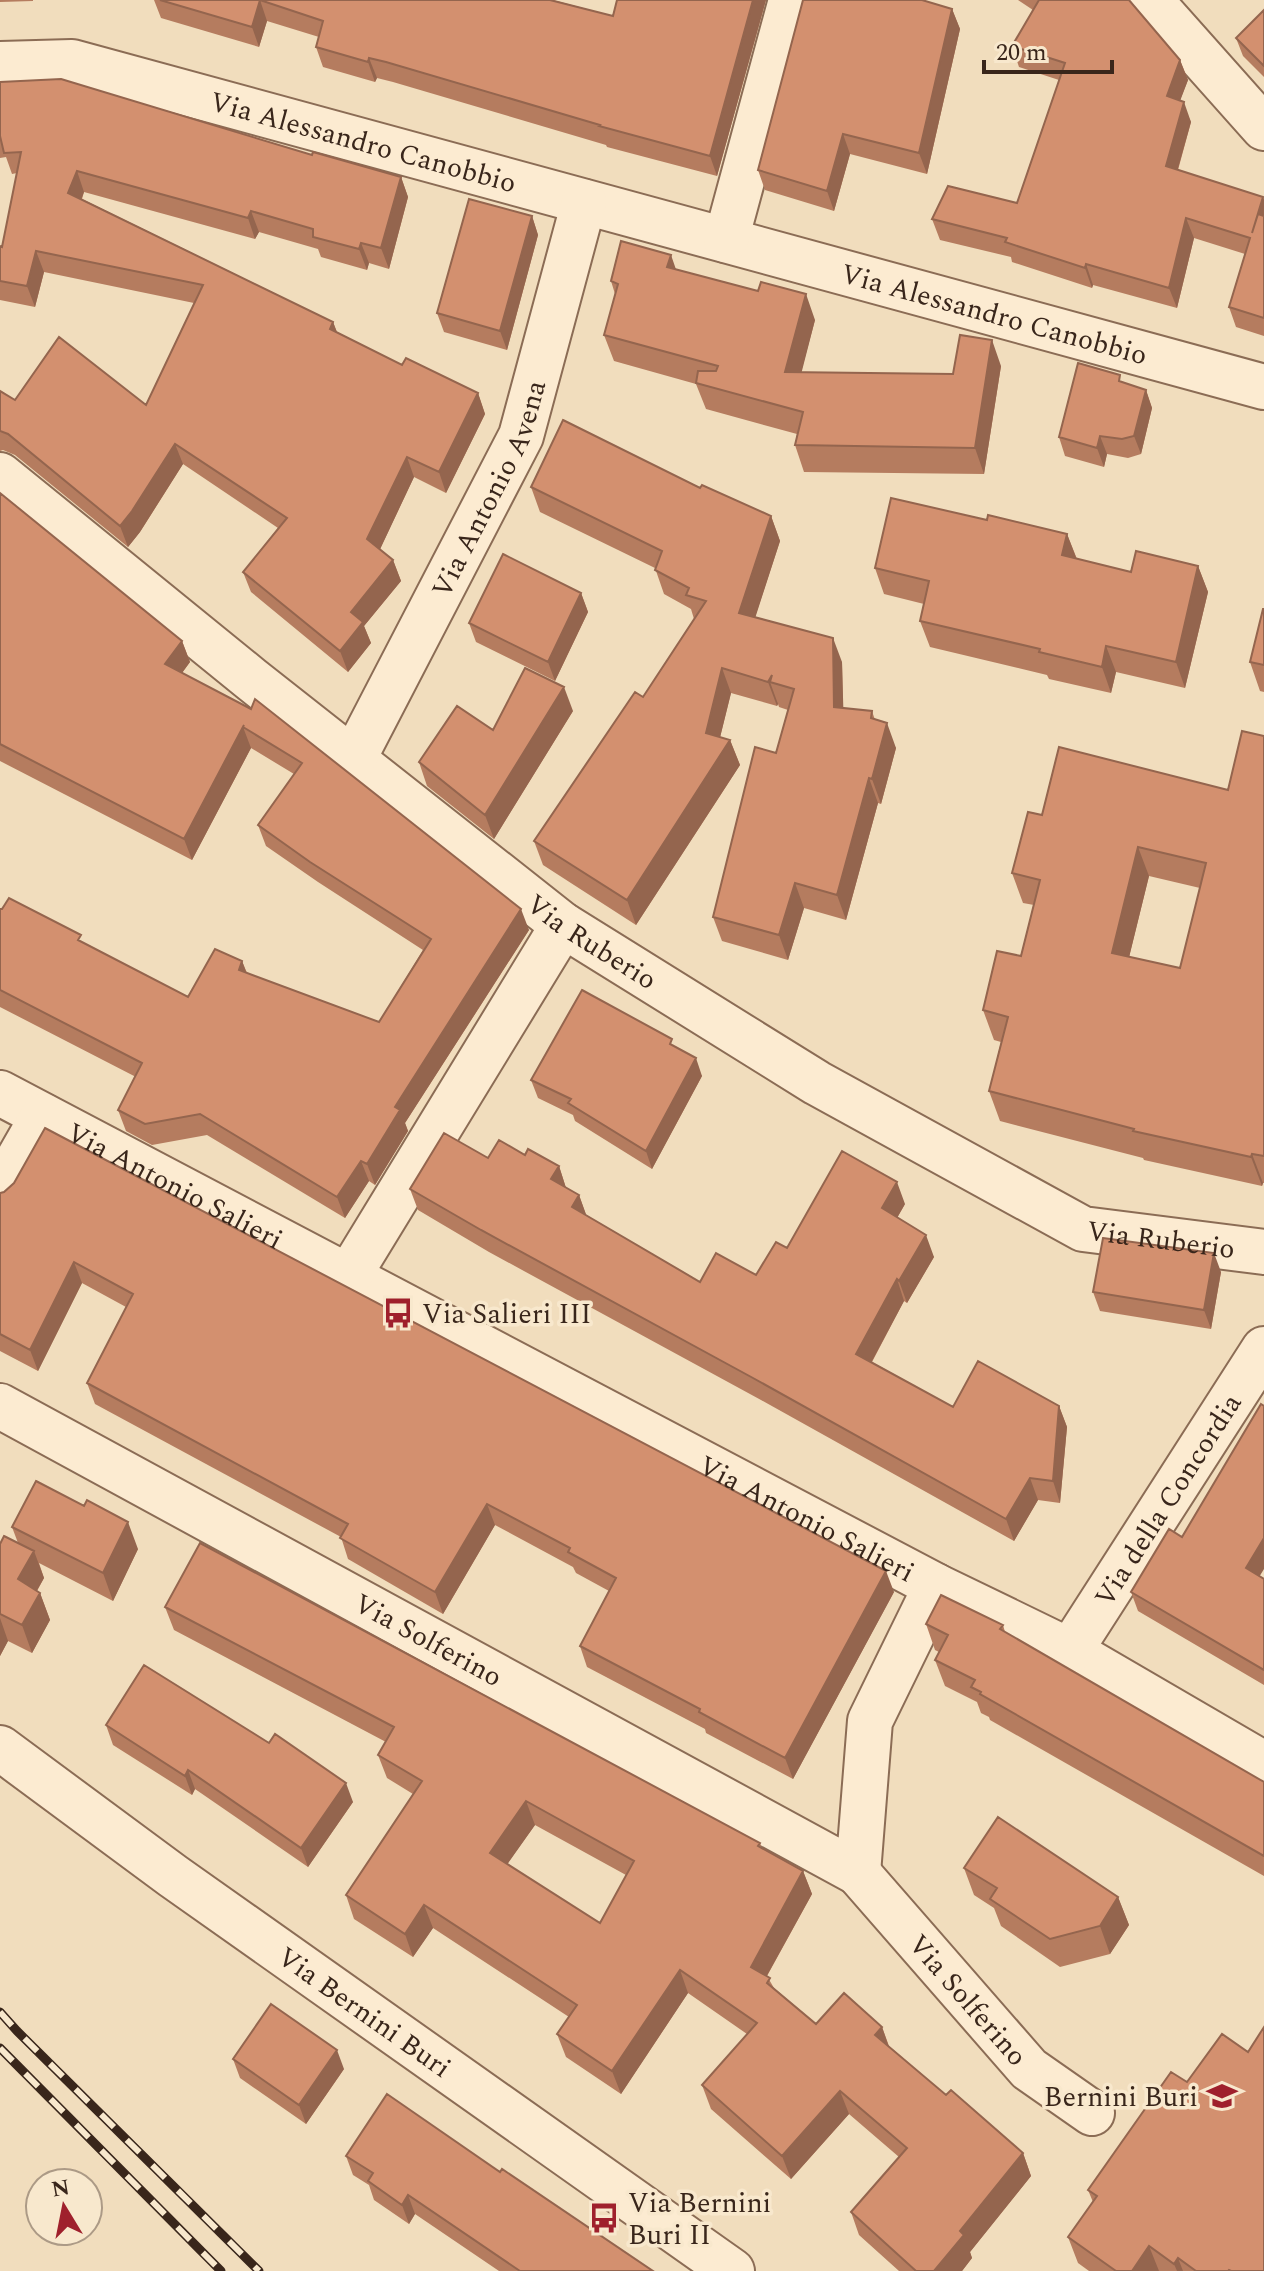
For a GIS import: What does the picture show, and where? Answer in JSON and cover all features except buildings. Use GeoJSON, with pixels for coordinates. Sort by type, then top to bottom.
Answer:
{"type":"FeatureCollection","features":[{"type":"Feature","properties":{"kind":"street"},"geometry":{"type":"LineString","coordinates":[[726,240],[791,0]]}},
{"type":"Feature","properties":{"kind":"street"},"geometry":{"type":"LineString","coordinates":[[1150,0],[1264,128]]}},
{"type":"Feature","properties":{"kind":"street","name":"Via Alessandro Canobbio"},"geometry":{"type":"LineString","coordinates":[[0,64],[72,62],[1264,387]]}},
{"type":"Feature","properties":{"kind":"street","name":"Via Antonio Avena"},"geometry":{"type":"LineString","coordinates":[[353,760],[521,436],[584,202]]}},
{"type":"Feature","properties":{"kind":"street","name":"Via Ruberio"},"geometry":{"type":"LineString","coordinates":[[0,475],[563,925],[817,1083],[1083,1229],[1264,1252]]}},
{"type":"Feature","properties":{"kind":"street"},"geometry":{"type":"LineString","coordinates":[[348,1277],[563,925]]}},
{"type":"Feature","properties":{"kind":"street","name":"Via Antonio Salieri"},"geometry":{"type":"LineString","coordinates":[[0,1093],[936,1586],[1070,1651],[1264,1764]]}},
{"type":"Feature","properties":{"kind":"street"},"geometry":{"type":"LineString","coordinates":[[0,1191],[43,1116]]}},
{"type":"Feature","properties":{"kind":"street","name":"Via della Concordia"},"geometry":{"type":"LineString","coordinates":[[1070,1651],[1264,1349]]}},
{"type":"Feature","properties":{"kind":"street","name":"Via Solferino"},"geometry":{"type":"LineString","coordinates":[[0,1406],[858,1873],[1029,2069],[1092,2113]]}},
{"type":"Feature","properties":{"kind":"street"},"geometry":{"type":"LineString","coordinates":[[858,1873],[870,1721],[936,1586]]}},
{"type":"Feature","properties":{"kind":"street","name":"Via Bernini Buri"},"geometry":{"type":"LineString","coordinates":[[0,1748],[173,1876],[732,2271]]}},
{"type":"Feature","properties":{"kind":"railway"},"geometry":{"type":"LineString","coordinates":[[0,2012],[259,2271]]}},
{"type":"Feature","properties":{"kind":"railway"},"geometry":{"type":"LineString","coordinates":[[0,2048],[221,2271]]}},
{"type":"Feature","properties":{"kind":"place","name":"Via Salieri III"},"geometry":{"type":"Point","coordinates":[398,1313]}},
{"type":"Feature","properties":{"kind":"place","name":"Bernini Buri"},"geometry":{"type":"Point","coordinates":[1222,2096]}},
{"type":"Feature","properties":{"kind":"place","name":"Via Bernini Buri II"},"geometry":{"type":"Point","coordinates":[604,2218]}}]}
